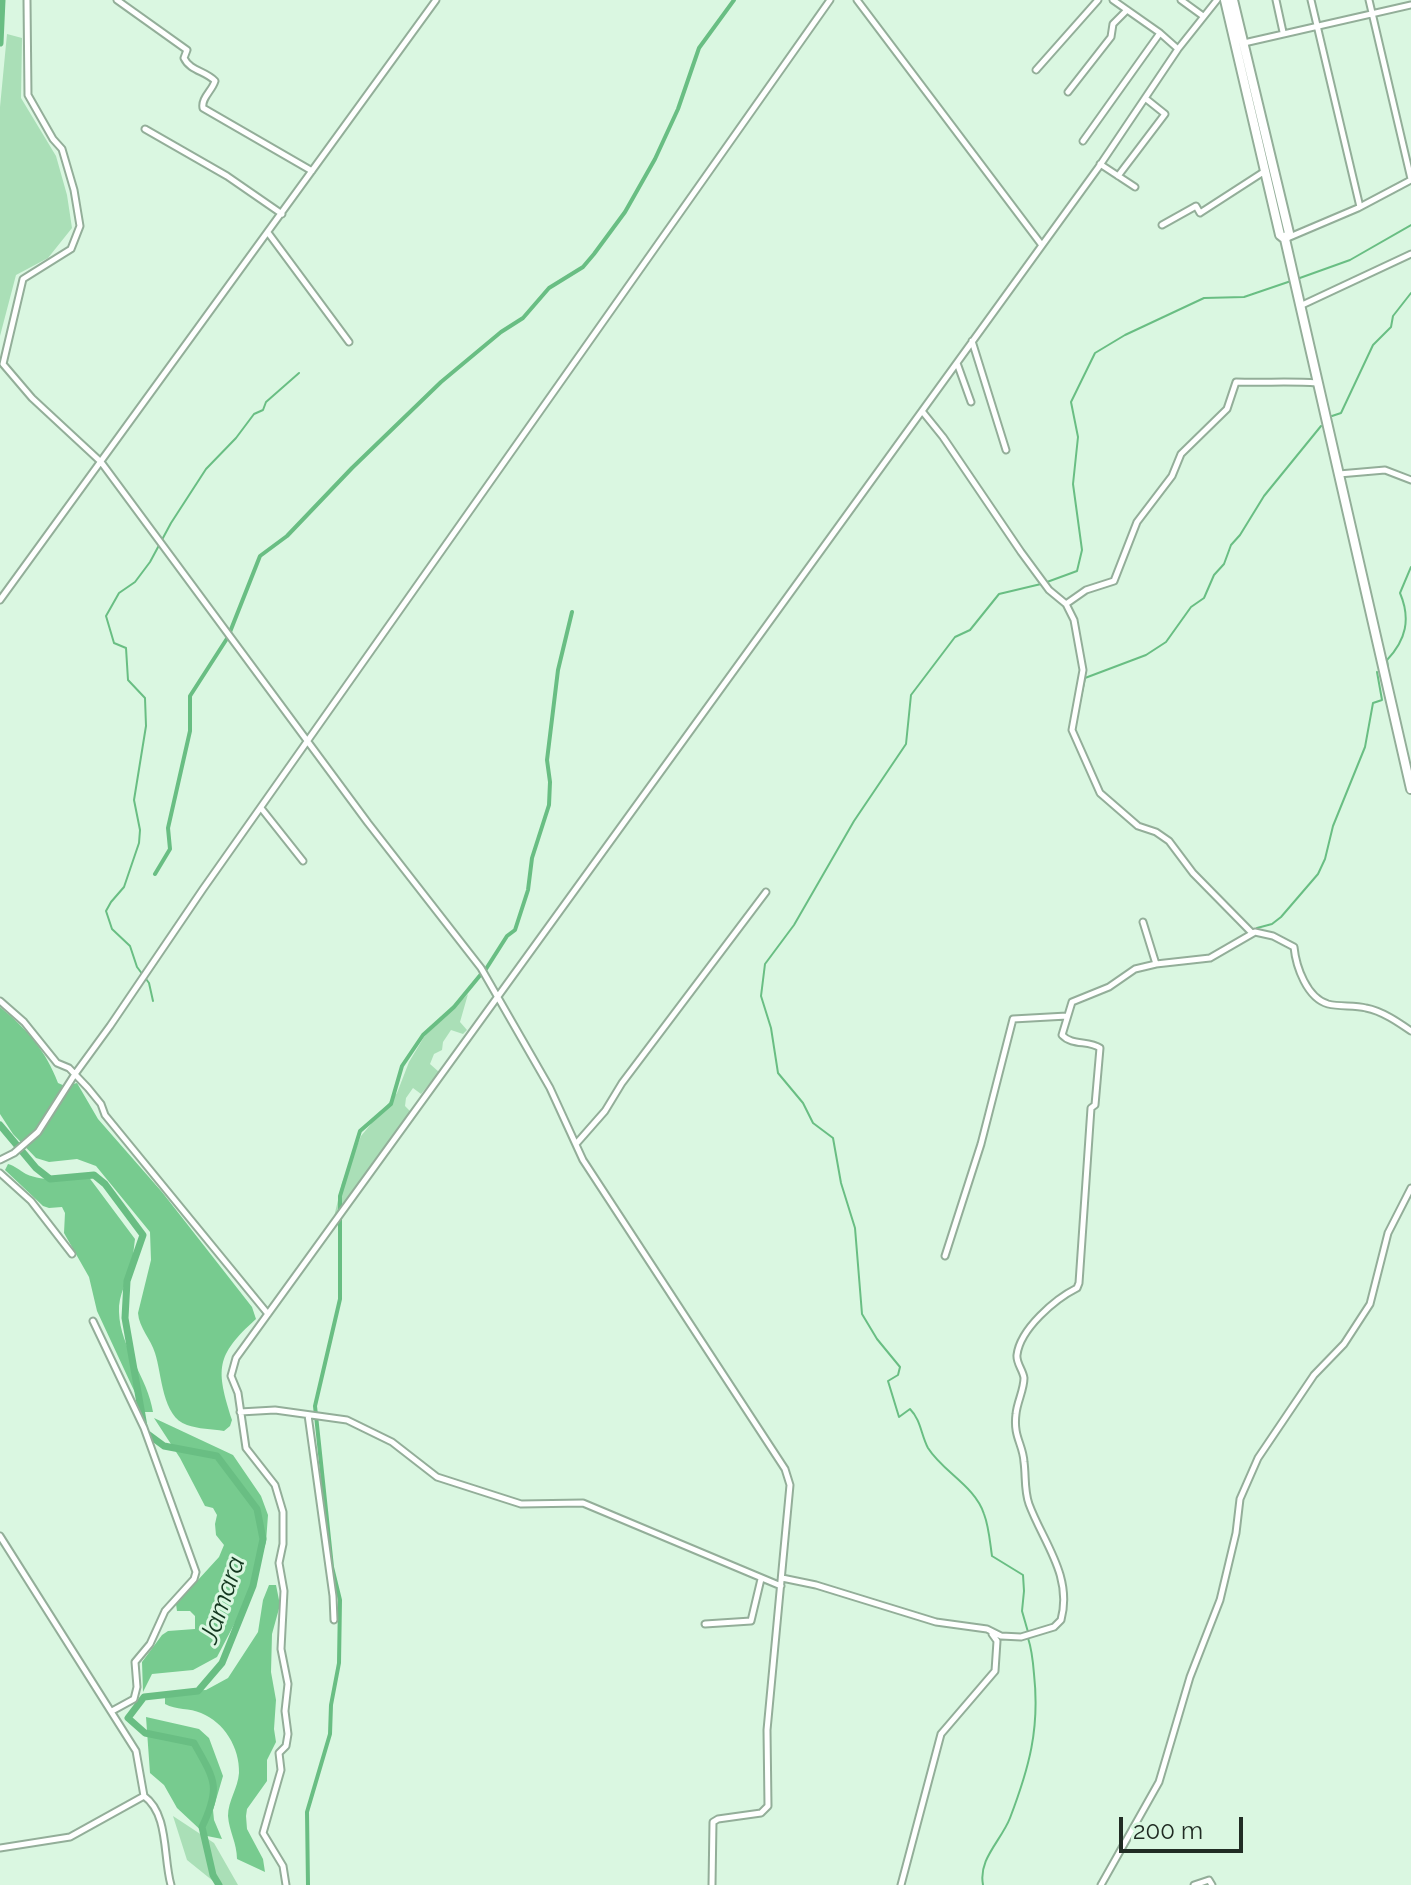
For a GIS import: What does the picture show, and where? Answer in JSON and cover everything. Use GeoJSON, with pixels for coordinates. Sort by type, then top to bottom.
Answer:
{"type":"FeatureCollection","features":[{"type":"Feature","properties":{"kind":"main road"},"geometry":{"type":"LineString","coordinates":[[1225,0],[1280,235],[1285,239],[1411,789]]}},
{"type":"Feature","properties":{"kind":"main road"},"geometry":{"type":"LineString","coordinates":[[1233,0],[1289,233],[1285,239]]}},
{"type":"Feature","properties":{"kind":"street"},"geometry":{"type":"LineString","coordinates":[[27,0],[28,95],[62,149],[80,226],[71,249],[23,279],[3,364],[32,398],[101,462],[228,637],[481,968],[550,1088],[591,1173],[785,1469],[790,1485],[767,1730],[768,1806],[761,1813],[713,1822],[712,1885]]}},
{"type":"Feature","properties":{"kind":"street"},"geometry":{"type":"LineString","coordinates":[[117,0],[184,48],[188,65],[215,81],[206,95],[203,108],[312,171]]}},
{"type":"Feature","properties":{"kind":"street"},"geometry":{"type":"LineString","coordinates":[[0,600],[436,0]]}},
{"type":"Feature","properties":{"kind":"street"},"geometry":{"type":"LineString","coordinates":[[0,1160],[14,1153],[38,1132],[75,1074],[261,808],[830,0]]}},
{"type":"Feature","properties":{"kind":"street"},"geometry":{"type":"LineString","coordinates":[[857,0],[1041,244]]}},
{"type":"Feature","properties":{"kind":"street"},"geometry":{"type":"LineString","coordinates":[[1036,70],[1098,0]]}},
{"type":"Feature","properties":{"kind":"street"},"geometry":{"type":"LineString","coordinates":[[1113,0],[1178,49]]}},
{"type":"Feature","properties":{"kind":"street"},"geometry":{"type":"LineString","coordinates":[[1181,0],[1203,16]]}},
{"type":"Feature","properties":{"kind":"street"},"geometry":{"type":"LineString","coordinates":[[286,1885],[283,1866],[263,1833],[281,1770],[279,1753],[286,1746],[288,1734],[285,1711],[288,1684],[281,1649],[284,1591],[279,1563],[283,1544],[283,1512],[275,1485],[246,1448],[238,1393],[231,1376],[236,1358],[1100,164],[1178,49],[1217,0]]}},
{"type":"Feature","properties":{"kind":"street"},"geometry":{"type":"LineString","coordinates":[[1276,0],[1283,32]]}},
{"type":"Feature","properties":{"kind":"street"},"geometry":{"type":"LineString","coordinates":[[1311,0],[1360,207]]}},
{"type":"Feature","properties":{"kind":"street"},"geometry":{"type":"LineString","coordinates":[[1285,239],[1360,207],[1411,180],[1369,0]]}},
{"type":"Feature","properties":{"kind":"street"},"geometry":{"type":"LineString","coordinates":[[1243,43],[1410,5]]}},
{"type":"Feature","properties":{"kind":"street"},"geometry":{"type":"LineString","coordinates":[[1068,92],[1111,37],[1113,24],[1127,10]]}},
{"type":"Feature","properties":{"kind":"street"},"geometry":{"type":"LineString","coordinates":[[1083,141],[1160,33]]}},
{"type":"Feature","properties":{"kind":"street"},"geometry":{"type":"LineString","coordinates":[[1118,176],[1165,114],[1145,98]]}},
{"type":"Feature","properties":{"kind":"street"},"geometry":{"type":"LineString","coordinates":[[145,129],[227,176],[282,214]]}},
{"type":"Feature","properties":{"kind":"street"},"geometry":{"type":"LineString","coordinates":[[1100,164],[1135,187]]}},
{"type":"Feature","properties":{"kind":"street"},"geometry":{"type":"LineString","coordinates":[[1162,225],[1196,206],[1200,213],[1265,171]]}},
{"type":"Feature","properties":{"kind":"street"},"geometry":{"type":"LineString","coordinates":[[269,233],[349,342]]}},
{"type":"Feature","properties":{"kind":"street"},"geometry":{"type":"LineString","coordinates":[[1299,306],[1411,254]]}},
{"type":"Feature","properties":{"kind":"street"},"geometry":{"type":"LineString","coordinates":[[972,340],[1006,450]]}},
{"type":"Feature","properties":{"kind":"street"},"geometry":{"type":"LineString","coordinates":[[956,362],[971,402]]}},
{"type":"Feature","properties":{"kind":"street"},"geometry":{"type":"LineString","coordinates":[[1066,604],[1086,590],[1114,581],[1137,522],[1172,476],[1181,454],[1227,409],[1236,382],[1271,383],[1279,380],[1317,383]]}},
{"type":"Feature","properties":{"kind":"street"},"geometry":{"type":"LineString","coordinates":[[922,411],[1049,590],[1066,604],[1079,642],[1083,670],[1072,730],[1100,793],[1138,826],[1156,832],[1169,841],[1193,873],[1252,933]]}},
{"type":"Feature","properties":{"kind":"street"},"geometry":{"type":"LineString","coordinates":[[1338,474],[1385,470],[1411,480]]}},
{"type":"Feature","properties":{"kind":"street"},"geometry":{"type":"LineString","coordinates":[[261,808],[303,861]]}},
{"type":"Feature","properties":{"kind":"street"},"geometry":{"type":"LineString","coordinates":[[576,1144],[605,1111],[622,1083],[766,892]]}},
{"type":"Feature","properties":{"kind":"street"},"geometry":{"type":"LineString","coordinates":[[1143,922],[1156,964]]}},
{"type":"Feature","properties":{"kind":"street"},"geometry":{"type":"LineString","coordinates":[[782,1578],[816,1585],[927,1620],[987,1629],[1001,1636],[1021,1637],[1054,1627],[1063,1615],[1056,1557],[1029,1505],[1025,1487],[1024,1458],[1015,1431],[1024,1381],[1016,1357],[1042,1312],[1077,1288],[1079,1283],[1091,1108],[1095,1105],[1100,1048],[1067,1040],[1062,1035],[1072,1002],[1109,987],[1135,969],[1210,958],[1252,933],[1264,933],[1294,947],[1295,961],[1302,975],[1314,994],[1326,1004],[1368,1008],[1398,1021],[1411,1031]]}},
{"type":"Feature","properties":{"kind":"street"},"geometry":{"type":"LineString","coordinates":[[0,1001],[24,1022],[57,1063],[69,1068],[101,1104],[105,1115],[268,1314]]}},
{"type":"Feature","properties":{"kind":"street"},"geometry":{"type":"LineString","coordinates":[[945,1256],[981,1144],[1013,1019],[1067,1016]]}},
{"type":"Feature","properties":{"kind":"street"},"geometry":{"type":"LineString","coordinates":[[0,1173],[31,1201],[72,1254]]}},
{"type":"Feature","properties":{"kind":"street"},"geometry":{"type":"LineString","coordinates":[[1101,1885],[1159,1782],[1190,1677],[1220,1600],[1236,1533],[1240,1499],[1258,1458],[1314,1375],[1344,1344],[1370,1304],[1388,1233],[1411,1188]]}},
{"type":"Feature","properties":{"kind":"street"},"geometry":{"type":"LineString","coordinates":[[93,1321],[144,1428],[196,1572],[196,1576],[165,1611],[150,1644],[135,1662],[137,1687],[134,1699],[112,1711]]}},
{"type":"Feature","properties":{"kind":"street"},"geometry":{"type":"LineString","coordinates":[[240,1412],[267,1409],[347,1420],[392,1442],[437,1477],[521,1504],[583,1503],[781,1586]]}},
{"type":"Feature","properties":{"kind":"street"},"geometry":{"type":"LineString","coordinates":[[308,1415],[334,1620]]}},
{"type":"Feature","properties":{"kind":"street"},"geometry":{"type":"LineString","coordinates":[[0,1536],[136,1751],[144,1796],[152,1802],[161,1826],[171,1885]]}},
{"type":"Feature","properties":{"kind":"street"},"geometry":{"type":"LineString","coordinates":[[705,1624],[751,1621],[761,1579]]}},
{"type":"Feature","properties":{"kind":"street"},"geometry":{"type":"LineString","coordinates":[[901,1885],[941,1734],[995,1671],[997,1641],[987,1629]]}},
{"type":"Feature","properties":{"kind":"street"},"geometry":{"type":"LineString","coordinates":[[0,1848],[70,1837],[144,1796]]}},
{"type":"Feature","properties":{"kind":"street"},"geometry":{"type":"LineString","coordinates":[[1194,1885],[1209,1880],[1212,1885]]}},
{"type":"Feature","properties":{"kind":"green space"},"geometry":{"type":"Polygon","coordinates":[[[7,34],[22,38],[21,98],[56,156],[72,228],[48,258],[16,275],[0,336],[0,107],[7,34]]]}},
{"type":"Feature","properties":{"kind":"green space"},"geometry":{"type":"Polygon","coordinates":[[[468,994],[460,1022],[467,1030],[463,1034],[451,1030],[442,1050],[434,1054],[430,1064],[439,1072],[421,1094],[413,1088],[405,1106],[411,1112],[334,1217],[342,1183],[361,1136],[397,1093],[409,1062],[424,1037],[468,994]]]}},
{"type":"Feature","properties":{"kind":"green space"},"geometry":{"type":"Polygon","coordinates":[[[0,1007],[35,1041],[58,1083],[65,1086],[77,1083],[98,1119],[162,1192],[252,1307],[256,1319],[233,1343],[223,1364],[223,1388],[232,1420],[224,1431],[187,1425],[172,1413],[164,1394],[155,1353],[138,1313],[151,1260],[150,1232],[96,1166],[77,1159],[49,1162],[36,1158],[13,1134],[0,1114],[0,1007]]]}},
{"type":"Feature","properties":{"kind":"green space"},"geometry":{"type":"Polygon","coordinates":[[[8,1164],[40,1178],[88,1176],[135,1239],[132,1264],[119,1312],[124,1338],[146,1387],[153,1412],[144,1412],[97,1311],[89,1277],[64,1233],[65,1213],[62,1207],[43,1206],[5,1170],[8,1164]]]}},
{"type":"Feature","properties":{"kind":"green space"},"geometry":{"type":"Polygon","coordinates":[[[154,1418],[233,1455],[261,1496],[268,1515],[266,1542],[249,1596],[217,1657],[193,1670],[152,1674],[143,1692],[142,1662],[168,1631],[195,1629],[195,1616],[190,1611],[177,1611],[176,1604],[219,1557],[224,1545],[216,1535],[217,1515],[213,1508],[205,1506],[180,1458],[154,1418]]]}},
{"type":"Feature","properties":{"kind":"green space"},"geometry":{"type":"Polygon","coordinates":[[[269,1585],[276,1585],[280,1605],[272,1634],[271,1672],[276,1700],[276,1742],[267,1760],[267,1781],[247,1809],[246,1816],[247,1829],[263,1859],[265,1872],[237,1859],[228,1816],[239,1764],[229,1737],[209,1717],[197,1711],[169,1706],[165,1704],[165,1698],[185,1691],[206,1690],[228,1678],[258,1632],[263,1600],[269,1585]]]}},
{"type":"Feature","properties":{"kind":"green space"},"geometry":{"type":"Polygon","coordinates":[[[146,1717],[199,1729],[209,1738],[223,1776],[213,1810],[222,1839],[207,1836],[177,1808],[164,1785],[150,1773],[146,1717]]]}},
{"type":"Feature","properties":{"kind":"green space"},"geometry":{"type":"Polygon","coordinates":[[[173,1816],[214,1843],[238,1885],[218,1885],[187,1860],[173,1816]]]}},
{"type":"Feature","properties":{"kind":"waterway","name":"Jamara"},"geometry":{"type":"LineString","coordinates":[[0,43],[2,0]]}},
{"type":"Feature","properties":{"kind":"waterway"},"geometry":{"type":"LineString","coordinates":[[155,874],[170,849],[168,828],[190,731],[190,696],[228,637],[260,556],[287,536],[441,382],[501,332],[523,318],[549,288],[583,267],[625,212],[655,159],[678,109],[699,48],[734,0]]}},
{"type":"Feature","properties":{"kind":"waterway"},"geometry":{"type":"LineString","coordinates":[[1297,279],[1350,260],[1411,225]]}},
{"type":"Feature","properties":{"kind":"waterway"},"geometry":{"type":"LineString","coordinates":[[1047,582],[1077,571],[1082,550],[1073,484],[1078,437],[1071,402],[1095,353],[1125,335],[1204,298],[1244,297],[1291,281]]}},
{"type":"Feature","properties":{"kind":"waterway"},"geometry":{"type":"LineString","coordinates":[[1332,416],[1341,413],[1373,345],[1391,327],[1393,316],[1411,293]]}},
{"type":"Feature","properties":{"kind":"waterway"},"geometry":{"type":"LineString","coordinates":[[153,1001],[149,983],[137,967],[130,946],[112,929],[106,911],[124,887],[139,843],[140,830],[134,800],[146,726],[145,698],[128,680],[126,648],[114,643],[106,616],[119,593],[135,582],[150,562],[206,469],[254,414],[263,410],[266,402],[299,373]]}},
{"type":"Feature","properties":{"kind":"waterway"},"geometry":{"type":"LineString","coordinates":[[1080,702],[1085,678],[1146,655],[1166,642],[1191,607],[1204,598],[1231,545],[1264,496],[1321,426]]}},
{"type":"Feature","properties":{"kind":"waterway"},"geometry":{"type":"LineString","coordinates":[[1386,669],[1387,660],[1399,645],[1405,629],[1400,593],[1411,567]]}},
{"type":"Feature","properties":{"kind":"waterway"},"geometry":{"type":"LineString","coordinates":[[1028,1632],[1022,1611],[1023,1575],[992,1556],[980,1504],[934,1457],[914,1413],[910,1409],[899,1417],[888,1381],[898,1375],[900,1367],[862,1314],[855,1228],[841,1183],[833,1138],[813,1123],[803,1103],[778,1073],[771,1028],[761,996],[765,964],[794,925],[854,821],[906,744],[911,695],[955,637],[970,630],[999,594],[1041,584]]}},
{"type":"Feature","properties":{"kind":"waterway"},"geometry":{"type":"LineString","coordinates":[[486,969],[507,936],[515,930],[528,890],[532,858],[549,805],[547,760],[558,670],[572,612]]}},
{"type":"Feature","properties":{"kind":"waterway"},"geometry":{"type":"LineString","coordinates":[[1257,928],[1272,924],[1281,917],[1318,874],[1333,826],[1365,747],[1373,703],[1382,700],[1377,672]]}},
{"type":"Feature","properties":{"kind":"waterway"},"geometry":{"type":"LineString","coordinates":[[308,1885],[307,1812],[330,1734],[331,1705],[339,1663],[340,1600],[332,1567],[315,1406],[340,1299],[340,1196],[360,1131],[391,1104],[402,1066],[423,1035],[454,1007],[482,973]]}},
{"type":"Feature","properties":{"kind":"waterway","name":"Jamara"},"geometry":{"type":"LineString","coordinates":[[0,1125],[36,1168],[50,1179],[94,1175],[105,1184],[143,1235],[127,1281],[125,1318],[145,1432],[164,1446],[217,1456],[257,1509],[263,1539],[253,1586],[222,1663],[198,1691],[144,1697],[128,1718],[145,1733],[194,1743],[213,1784],[212,1802],[202,1827],[213,1875],[219,1885]]}},
{"type":"Feature","properties":{"kind":"waterway"},"geometry":{"type":"LineString","coordinates":[[983,1885],[984,1867],[1010,1818],[1031,1748],[1035,1694],[1028,1638]]}}]}
